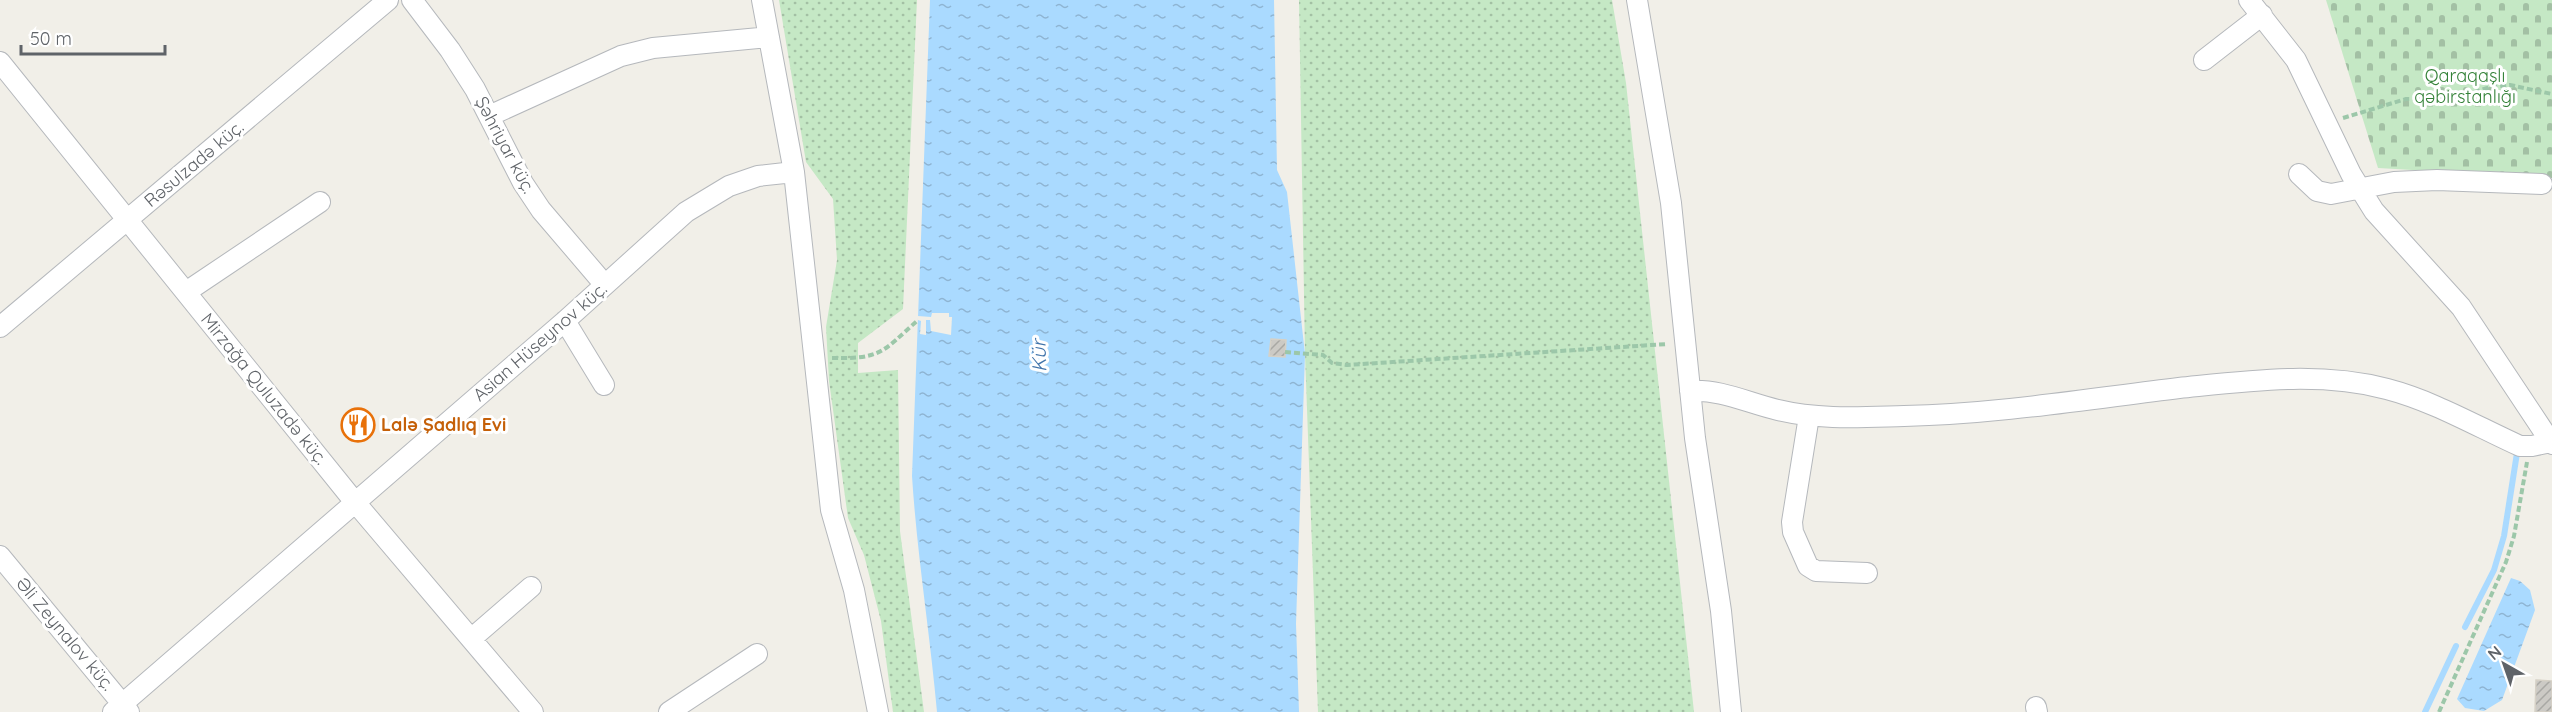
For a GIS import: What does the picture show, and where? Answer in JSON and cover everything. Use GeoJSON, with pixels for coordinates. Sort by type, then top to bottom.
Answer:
{"type":"FeatureCollection","features":[{"type":"Feature","properties":{"kind":"street","name":"Rəsulzadə küç."},"geometry":{"type":"LineString","coordinates":[[0,327],[388,0]]}},
{"type":"Feature","properties":{"kind":"street","name":"Şəhriyar küç."},"geometry":{"type":"LineString","coordinates":[[412,0],[450,50],[489,116],[523,183],[541,210],[605,285]]}},
{"type":"Feature","properties":{"kind":"street"},"geometry":{"type":"LineString","coordinates":[[762,0],[794,172],[831,510],[857,601],[878,712]]}},
{"type":"Feature","properties":{"kind":"street"},"geometry":{"type":"LineString","coordinates":[[1637,0],[1671,203],[1690,391],[1720,611],[1731,712]]}},
{"type":"Feature","properties":{"kind":"street"},"geometry":{"type":"LineString","coordinates":[[1690,391],[1720,393],[1778,410],[1809,416],[1957,414],[2289,378],[2341,381],[2386,388],[2424,401],[2520,446],[2545,444],[2461,307],[2374,211],[2360,190],[2296,60],[2255,7],[2204,60]]}},
{"type":"Feature","properties":{"kind":"street"},"geometry":{"type":"LineString","coordinates":[[489,116],[621,56],[653,48],[769,37]]}},
{"type":"Feature","properties":{"kind":"street","name":"Mirzağa Quluzadə küç."},"geometry":{"type":"LineString","coordinates":[[0,62],[354,501],[533,712]]}},
{"type":"Feature","properties":{"kind":"street","name":"Asian Hüseynov küç."},"geometry":{"type":"LineString","coordinates":[[121,709],[354,501],[565,321],[686,212],[705,198],[758,176],[794,172]]}},
{"type":"Feature","properties":{"kind":"street"},"geometry":{"type":"LineString","coordinates":[[2299,174],[2317,191],[2331,195],[2394,182],[2437,180],[2542,184]]}},
{"type":"Feature","properties":{"kind":"street"},"geometry":{"type":"LineString","coordinates":[[186,292],[320,202]]}},
{"type":"Feature","properties":{"kind":"street"},"geometry":{"type":"LineString","coordinates":[[565,321],[604,385]]}},
{"type":"Feature","properties":{"kind":"street"},"geometry":{"type":"LineString","coordinates":[[1809,416],[1792,522],[1793,532],[1808,566],[1816,571],[1867,573]]}},
{"type":"Feature","properties":{"kind":"street","name":"Əli Zeynalov küç."},"geometry":{"type":"LineString","coordinates":[[0,556],[121,709]]}},
{"type":"Feature","properties":{"kind":"street"},"geometry":{"type":"LineString","coordinates":[[471,639],[531,587]]}},
{"type":"Feature","properties":{"kind":"street"},"geometry":{"type":"LineString","coordinates":[[669,712],[757,654]]}},
{"type":"Feature","properties":{"kind":"path"},"geometry":{"type":"LineString","coordinates":[[2328,123],[2406,99],[2454,99],[2490,87],[2510,85],[2552,94]]}},
{"type":"Feature","properties":{"kind":"path"},"geometry":{"type":"LineString","coordinates":[[813,357],[864,359],[880,353],[918,320]]}},
{"type":"Feature","properties":{"kind":"path"},"geometry":{"type":"LineString","coordinates":[[1285,352],[1323,355],[1332,363],[1347,365],[1685,343]]}},
{"type":"Feature","properties":{"kind":"path"},"geometry":{"type":"LineString","coordinates":[[2439,712],[2506,562],[2545,444]]}},
{"type":"Feature","properties":{"kind":"green space"},"geometry":{"type":"Polygon","coordinates":[[[779,0],[917,0],[903,309],[858,343],[858,373],[898,370],[900,531],[924,712],[893,712],[881,621],[864,555],[848,518],[829,381],[826,327],[837,260],[833,199],[806,162],[779,0]]]}},
{"type":"Feature","properties":{"kind":"green space"},"geometry":{"type":"Polygon","coordinates":[[[1299,0],[1612,0],[1626,83],[1694,712],[1318,712],[1305,354],[1299,0]]]}},
{"type":"Feature","properties":{"kind":"green space","name":"Qaraqaşlı qəbirstanlığı"},"geometry":{"type":"Polygon","coordinates":[[[2326,0],[2552,0],[2552,178],[2378,168],[2326,0]]]}},
{"type":"Feature","properties":{"kind":"water","name":"Kür"},"geometry":{"type":"Polygon","coordinates":[[[930,0],[1274,0],[1277,170],[1287,192],[1305,354],[1296,624],[1299,712],[937,712],[912,476],[930,0]]]}},
{"type":"Feature","properties":{"kind":"water"},"geometry":{"type":"Polygon","coordinates":[[[2511,578],[2520,581],[2530,590],[2535,610],[2502,700],[2484,711],[2465,708],[2457,699],[2511,578]]]}},
{"type":"Feature","properties":{"kind":"pier"},"geometry":{"type":"Polygon","coordinates":[[[932,313],[949,313],[949,317],[952,317],[951,335],[931,331],[930,320],[926,320],[926,335],[920,334],[921,321],[918,320],[918,316],[931,317],[932,313]]]}},
{"type":"Feature","properties":{"kind":"building"},"geometry":{"type":"Polygon","coordinates":[[[1271,339],[1286,340],[1285,357],[1269,356],[1271,339]]]}},
{"type":"Feature","properties":{"kind":"building"},"geometry":{"type":"Polygon","coordinates":[[[2536,680],[2552,681],[2552,712],[2535,712],[2536,680]]]}},
{"type":"Feature","properties":{"kind":"waterway"},"geometry":{"type":"LineString","coordinates":[[2465,627],[2494,570],[2504,536],[2517,453]]}},
{"type":"Feature","properties":{"kind":"waterway"},"geometry":{"type":"LineString","coordinates":[[2425,712],[2456,646]]}},
{"type":"Feature","properties":{"kind":"place","name":"Lalə Şadlıq Evi"},"geometry":{"type":"Point","coordinates":[358,425]}}]}
